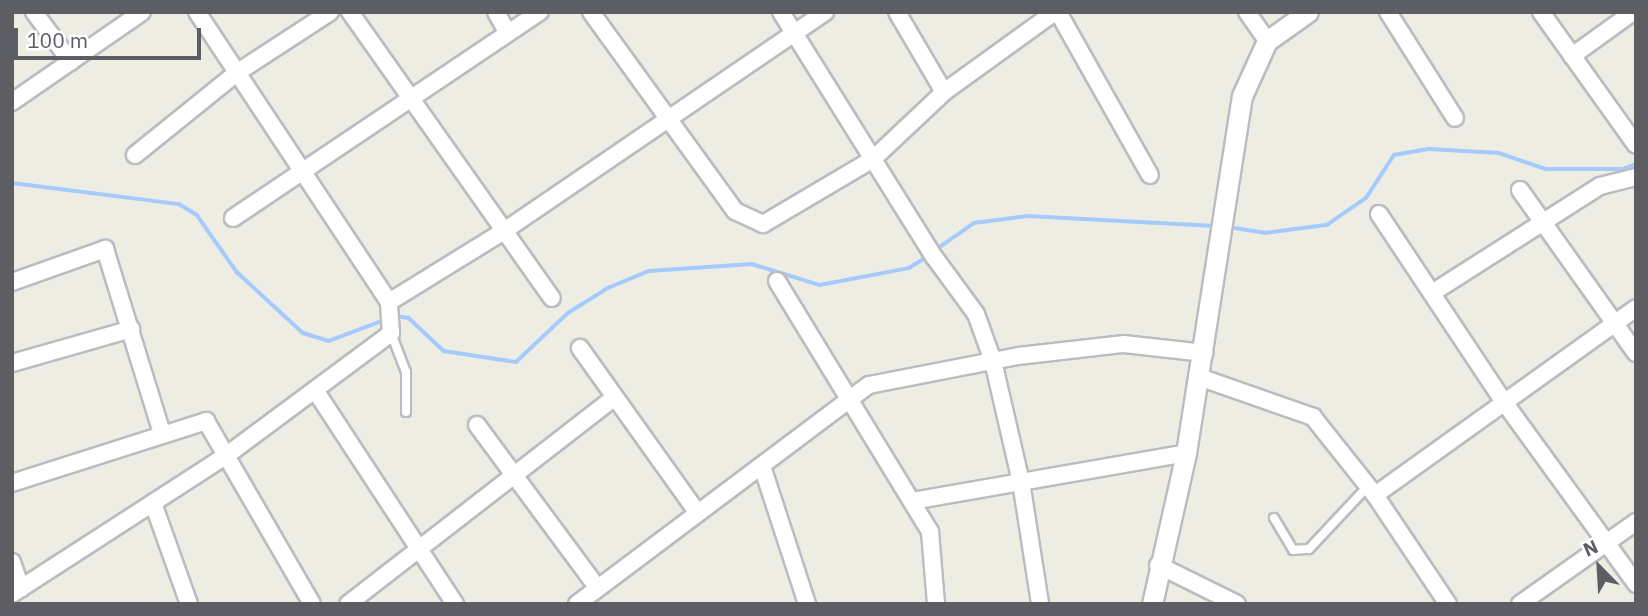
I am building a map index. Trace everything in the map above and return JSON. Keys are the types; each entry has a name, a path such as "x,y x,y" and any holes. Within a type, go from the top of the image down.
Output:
{"street":[{"path":"34,12 71,62"},
{"path":"12,102 142,12"},
{"path":"197,12 304,170 390,317"},
{"path":"135,155 238,72 330,12"},
{"path":"350,12 552,298"},
{"path":"496,12 507,32"},
{"path":"233,218 540,12"},
{"path":"591,12 735,211 763,224 873,159 944,92 1056,12 1150,175"},
{"path":"781,12 932,253 976,314 993,361 1021,482 1040,604"},
{"path":"12,562 16,592 227,455 315,390 390,317 504,231 825,12"},
{"path":"897,12 944,92"},
{"path":"1247,12 1267,41"},
{"path":"1152,604 1158,565 1186,453 1204,353 1242,96 1267,41 1308,12"},
{"path":"1388,12 1455,118"},
{"path":"1541,12 1636,145"},
{"path":"1572,56 1633,12"},
{"path":"1432,293 1600,186 1636,177"},
{"path":"1520,190 1636,353"},
{"path":"1380,214 1504,402 1636,584"},
{"path":"12,282 105,249 162,433"},
{"path":"777,281 930,532 936,604"},
{"path":"1371,490 1504,402 1636,308"},
{"path":"12,363 131,329"},
{"path":"477,425 514,472 588,597 697,512 869,385 993,361 1124,344 1204,353"},
{"path":"580,348 697,512"},
{"path":"1199,377 1313,417 1371,490 1448,604"},
{"path":"315,390 455,604"},
{"path":"348,604 514,472 614,398"},
{"path":"12,483 206,421 312,604"},
{"path":"912,501 1186,453"},
{"path":"762,466 807,604"},
{"path":"153,503 189,604"},
{"path":"1520,604 1636,522"},
{"path":"1158,565 1237,604"}],"lane":[{"path":"390,317 406,372 406,412"},
{"path":"1274,518 1293,550 1309,549 1371,490"}],"waterway":[{"path":"1229,227 1265,233 1327,225 1366,198 1394,155 1429,149 1499,153 1546,169 1623,169 1636,164"},
{"path":"12,183 179,204 197,215 237,272 303,333 329,341 385,320"},
{"path":"937,249 974,223 1028,216 1214,226"},
{"path":"395,316 409,318 444,351 516,362 568,313 608,288 649,271 752,264 820,285 909,268 928,256"}]}
